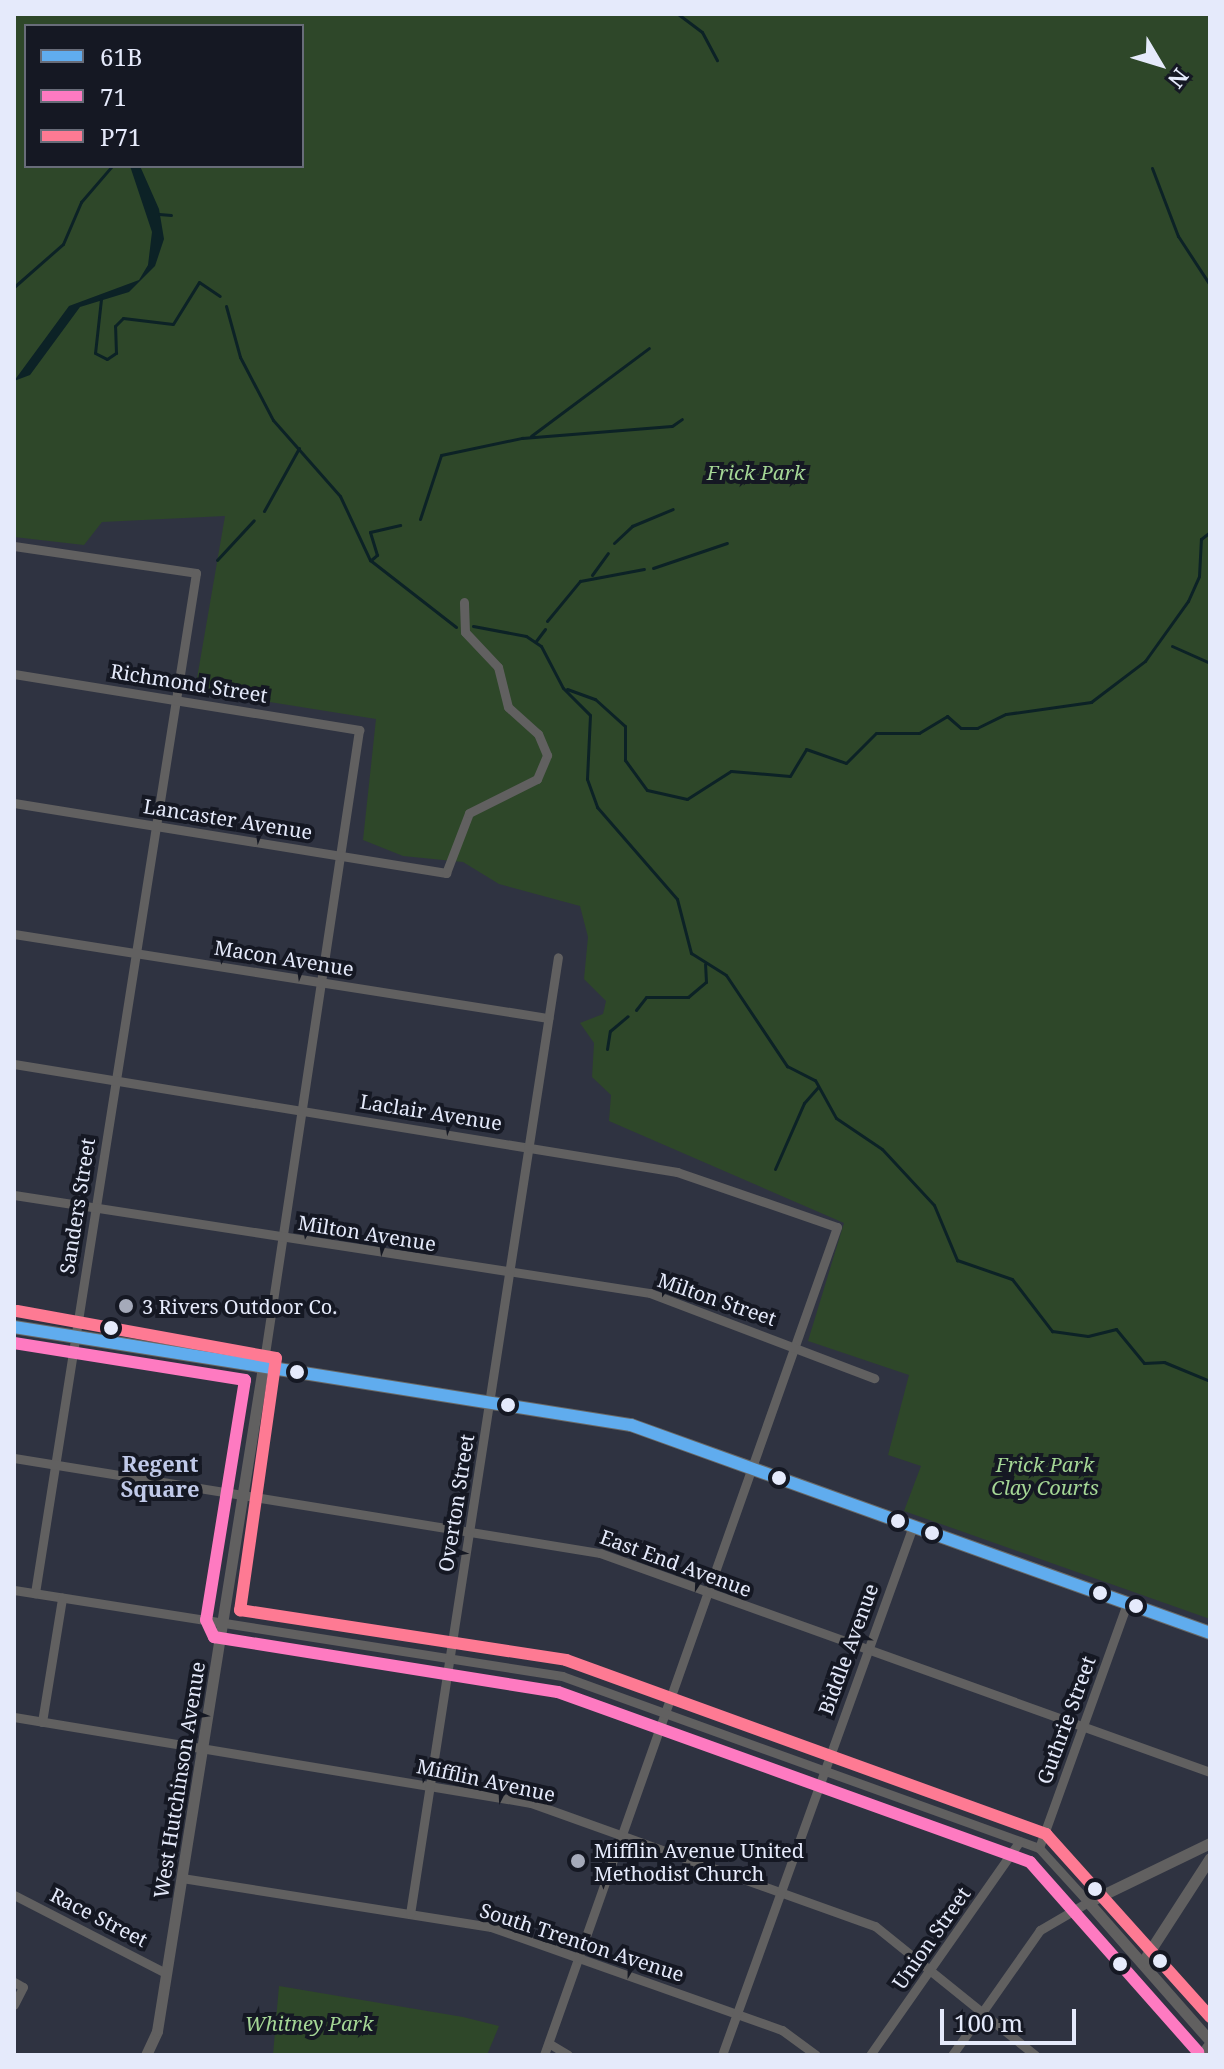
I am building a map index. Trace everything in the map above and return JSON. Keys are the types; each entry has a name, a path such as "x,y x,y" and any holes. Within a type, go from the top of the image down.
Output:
{"main road":[{"path":"14,1327 631,1425 1210,1633"}],"street":[{"name":"Sanders Street","path":"14,546 196,573 35,1593"},
{"name":"Lancaster Avenue","path":"14,803 344,855 436,873 453,869 469,813 537,779 547,755 538,734 508,707 498,667 465,632 464,602"},
{"name":"Richmond Street","path":"14,674 359,730 344,855"},
{"path":"263,1367 344,855"},
{"name":"Macon Avenue","path":"14,934 552,1022"},
{"name":"Overton Street","path":"410,1914 552,1022 558,957"},
{"name":"Laclair Avenue","path":"14,1064 690,1174 835,1224 798,1347"},
{"path":"14,1195 282,1238"},
{"name":"Milton Avenue","path":"282,1238 447,1264"},
{"name":"Milton Street","path":"447,1264 650,1293 874,1378"},
{"path":"544,2055 798,1347"},
{"name":"West Hutchinson Avenue","path":"146,2055 166,1973 263,1367"},
{"name":"East End Avenue","path":"14,1458 600,1553 1210,1772"},
{"name":"Biddle Avenue","path":"722,2055 913,1526"},
{"path":"14,1590 562,1676 1039,1848 1210,2041 1200,2055"},
{"path":"42,1722 62,1598"},
{"name":"Guthrie Street","path":"1039,1848 1127,1603"},
{"name":"Mifflin Avenue","path":"14,1717 202,1751 531,1803 875,1926 932,1967 1035,2055"},
{"name":"Union Street","path":"870,2055 1020,1841"},
{"path":"952,2055 1046,1923 1210,1843"},
{"path":"1142,1963 1209,1862"},
{"name":"South Trenton Avenue","path":"182,1878 491,1927 782,2030 816,2055"},
{"name":"Race Street","path":"14,1895 166,1973"},
{"path":"14,2005 18,1984"},
{"path":"550,2044 568,2055"}],"green space":[{"name":"Frick Park","path":"14,14 1210,14 1210,1619 904,1511 921,1466 888,1455 909,1375 808,1341 844,1223 609,1121 611,1095 592,1077 594,1043 580,1023 603,1014 606,1001 584,979 588,937 580,906 499,884 463,862 403,856 363,840 376,719 195,690 225,516 102,522 84,545 14,537"},
{"name":"Whitney Park","path":"279,1986 463,2017 499,2026 487,2055 273,2055"}],"shaded area":[{"path":"131,168 141,168 159,209 164,239 155,266 129,292 80,307 30,375 14,381 69,306 139,280 148,265 152,232"}],"waterway":[{"path":"678,14 702,32 717,60"},
{"path":"14,287 63,244 81,202 110,168"},
{"path":"1152,168 1178,236 1210,285"},
{"path":"159,214 171,215"},
{"path":"101,299 95,353 107,359 116,353 115,326 123,318 173,324 199,282 220,296"},
{"path":"226,306 240,357 273,420 340,496 370,560 456,627"},
{"path":"531,436 649,348"},
{"path":"420,519 441,455 522,438 672,426 682,419"},
{"path":"264,511 299,448"},
{"path":"614,543 632,526 673,509"},
{"path":"217,560 254,520"},
{"path":"371,560 377,555 370,532 400,525"},
{"path":"567,689 595,699 625,726 625,760 647,790 687,799 731,771 790,776 806,749 846,763 876,733 919,733 947,716 961,728 977,728 1006,714 1091,702 1145,661 1188,601 1199,576 1201,539 1210,532"},
{"path":"653,568 727,543"},
{"path":"592,575 608,553"},
{"path":"547,621 580,581 644,569"},
{"path":"473,626 526,636 541,646 563,688 590,715 587,779 597,807 677,899 691,953 726,975 787,1066 815,1080 836,1118 882,1149 934,1205 957,1260 1012,1279 1052,1331 1088,1336 1116,1329 1144,1363 1164,1362 1210,1381"},
{"path":"536,641 545,629"},
{"path":"1172,646 1210,663"},
{"path":"636,1010 646,997 688,997 706,982 705,964"},
{"path":"607,1049 610,1031 628,1016"},
{"path":"775,1169 804,1103 818,1087"}],"transit line":[{"name":"P71","path":"17,1311 276,1358 240,1610 566,1660 1046,1834 1210,2017"},
{"name":"61B","path":"14,1327 631,1425 1210,1633"},
{"name":"71","path":"14,1343 245,1380 206,1620 214,1637 558,1692 1030,1862 1198,2052"}],"place":[{"name":"3 Rivers Outdoor Co.","path":"126,1306"},
{"name":"Mifflin Avenue United Methodist Church","path":"578,1861"}],"district":[{"name":"Regent Square","path":"160,1476"}],"park label":[{"name":"Frick Park Clay Courts","path":"1045,1476"}]}
